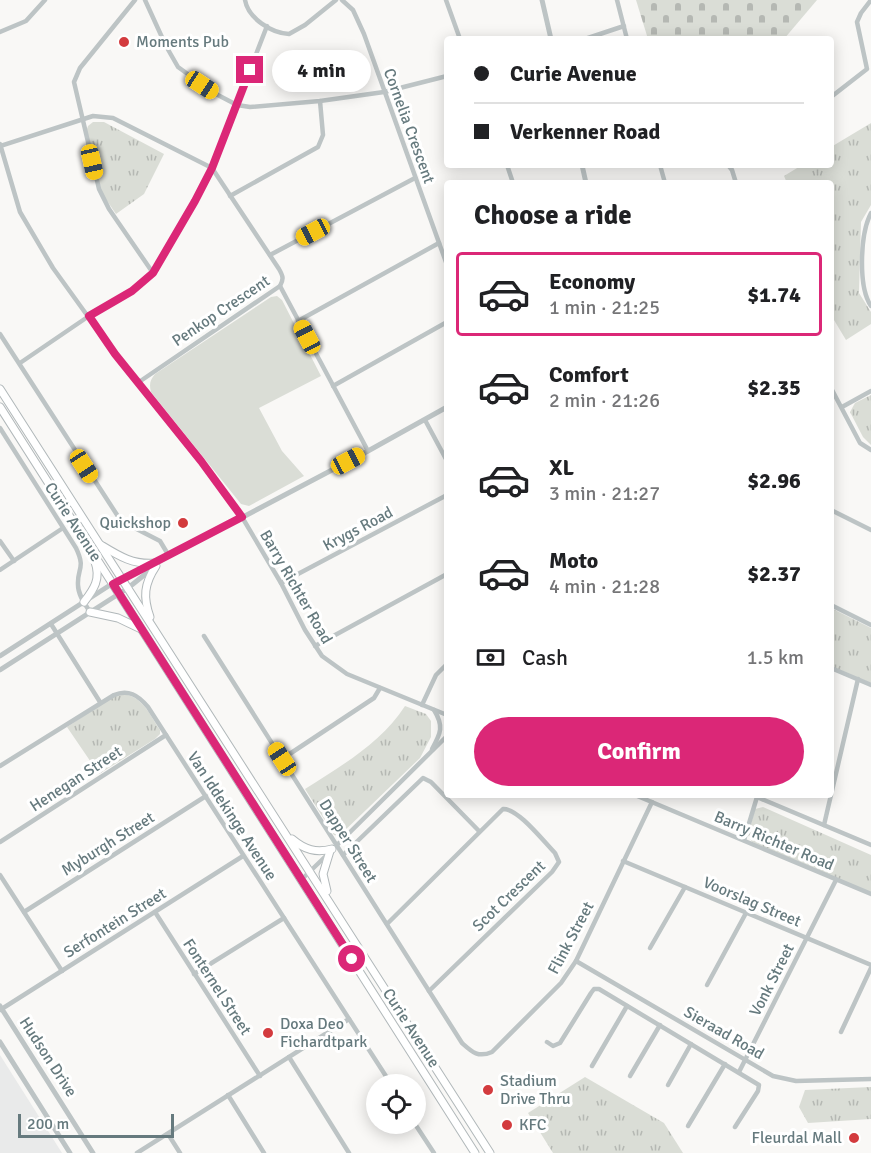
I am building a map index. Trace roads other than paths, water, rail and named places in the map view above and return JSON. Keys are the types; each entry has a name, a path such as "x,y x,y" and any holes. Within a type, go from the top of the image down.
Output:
{"main road":[{"name":"Curie Avenue","path":"0,389 490,1153"},
{"name":"Curie Avenue","path":"0,407 476,1153"},
{"path":"99,544 125,560 155,565 145,586 144,594 154,629"},
{"path":"84,602 96,586 98,577 98,568 91,550"},
{"path":"90,612 118,618 143,630"},
{"path":"277,821 293,840 303,847 317,852 333,848"},
{"path":"333,848 322,878 340,918"}],"street":[{"path":"0,32 26,21 45,0"},
{"path":"135,0 77,72 74,82 102,196 153,273"},
{"path":"145,0 178,67 208,89 237,105 250,107 320,101 384,92 444,77"},
{"path":"245,0 249,13 267,26 284,34 293,33 336,0"},
{"name":"Cornelia Crescent","path":"342,0 349,4 355,14 444,257"},
{"path":"446,0 459,36"},
{"path":"542,0 550,36"},
{"path":"617,0 626,36"},
{"path":"834,95 869,69 857,22 861,12 871,0"},
{"path":"20,363 89,316 132,291 153,273 212,168 267,26"},
{"path":"594,36 624,26"},
{"path":"230,196 318,147 323,135 320,101"},
{"path":"0,146 98,115 113,118 212,168"},
{"name":"Barry Richter Road","path":"0,146 17,202 28,227 53,268 115,354 201,461 242,517 322,656 335,667 444,714"},
{"name":"Penkop Crescent","path":"139,382 280,286 283,281 283,276 270,255 212,168"},
{"path":"270,255 415,178"},
{"path":"871,213 864,232 863,284 865,296 871,306"},
{"path":"298,321 439,243"},
{"path":"280,286 368,451"},
{"path":"333,386 444,324"},
{"path":"0,334 121,521 160,541 169,556"},
{"path":"842,407 871,391"},
{"path":"834,393 860,442 871,450"},
{"path":"0,670 128,588 169,556 444,409"},
{"path":"425,420 444,455"},
{"name":"Curie Avenue","path":"0,428 82,560 78,590 90,612"},
{"name":"Krygs Road","path":"281,583 444,497"},
{"path":"834,512 871,530"},
{"path":"0,570 63,528"},
{"path":"0,541 14,561"},
{"path":"0,657 121,578 155,565"},
{"path":"315,646 444,576"},
{"path":"834,606 871,625"},
{"path":"51,624 100,702"},
{"name":"Dapper Street","path":"204,636 282,759 333,848 343,855 462,1043 477,1054"},
{"path":"422,705 436,675 444,666"},
{"path":"834,669 871,685"},
{"path":"834,782 858,679"},
{"path":"282,759 374,698 380,688"},
{"name":"Van Iddekinge Avenue","path":"0,766 100,702 121,692 133,693 148,707 385,1074"},
{"path":"425,758 433,747 440,729 440,719 434,710"},
{"name":"Henegan Street","path":"0,842 166,735"},
{"path":"301,880 444,739"},
{"path":"433,750 444,744"},
{"path":"343,855 420,779 430,782 444,796"},
{"name":"Myburgh Street","path":"24,912 206,796"},
{"path":"446,798 479,831"},
{"name":"Barry Richter Road","path":"642,798 871,894"},
{"path":"744,840 756,798"},
{"path":"762,798 871,845"},
{"path":"824,825 830,798"},
{"name":"Flink Street","path":"477,1054 485,1055 492,1052 561,983 576,961 652,802"},
{"name":"Scot Crescent","path":"387,924 503,809 512,810 555,853 559,862 552,872 429,991"},
{"name":"Serfontein Street","path":"1,1009 243,856"},
{"name":"Voorslag Street","path":"623,861 871,966"},
{"path":"0,875 62,971"},
{"name":"Vonk Street","path":"739,1072 836,880"},
{"path":"650,948 685,887"},
{"name":"Fonternel Street","path":"155,912 260,1076"},
{"path":"707,985 746,913"},
{"path":"194,974 284,918"},
{"name":"Sieraad Road","path":"576,961 773,1076 786,1080 871,1079"},
{"path":"841,1032 871,966"},
{"path":"547,1042 553,1046 560,1043 594,989 599,989 756,1083 759,1088 735,1127"},
{"path":"592,1066 627,1006"},
{"name":"Hudson Drive","path":"1,1009 93,1153"},
{"path":"137,1153 350,1019"},
{"path":"630,1076 660,1025"},
{"name":"Hudson Drive","path":"0,1042 70,1153"},
{"path":"668,1085 691,1044"},
{"path":"289,1057 349,1153"},
{"path":"688,1126 725,1064"},
{"path":"228,1095 264,1153"},
{"path":"168,1134 180,1153"},
{"path":"422,1134 434,1153"}],"place":[{"name":"Moments Pub","path":"124,42"},
{"name":"Quickshop","path":"183,523"},
{"name":"Doxa Deo Fichardtpark","path":"268,1033"},
{"name":"Stadium Drive Thru","path":"488,1090"},
{"name":"KFC","path":"507,1125"},
{"name":"Fleurdal Mall","path":"854,1138"}]}
